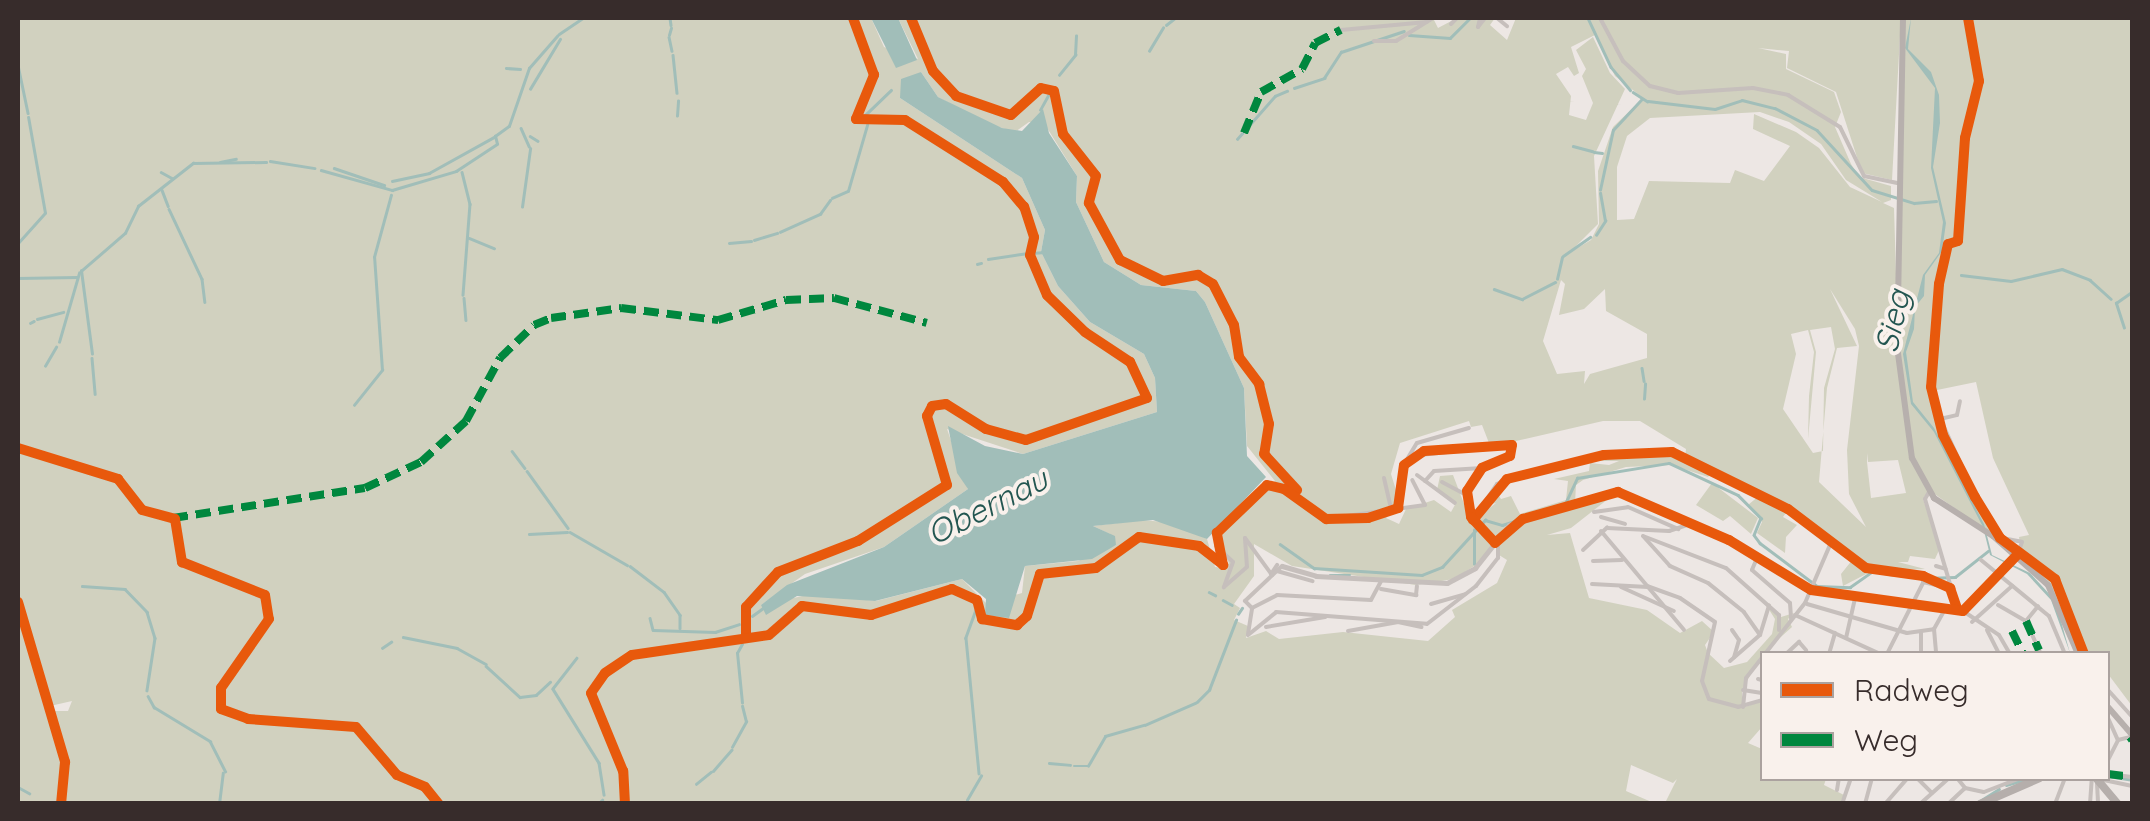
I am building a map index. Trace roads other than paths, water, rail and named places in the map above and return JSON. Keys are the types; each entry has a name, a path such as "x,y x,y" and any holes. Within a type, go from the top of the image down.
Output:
{"main road":[{"path":"1902,18 1896,202 1898,356 1910,452 1929,492 1993,536 2057,598 2069,651"},
{"path":"2110,710 2131,736"},
{"path":"1980,804 2033,781"},
{"path":"2098,781 2118,804"}],"street":[{"path":"1374,41 1396,41 1433,18"},
{"path":"1451,24 1456,18"},
{"path":"1496,18 1507,26"},
{"path":"1600,18 1623,61 1650,86 1678,93 1753,88 1788,95 1840,127 1866,178 1897,187"},
{"path":"1342,30 1427,22"},
{"path":"1960,402 1957,415 1939,417 1980,506 2002,538 2018,539 2015,559 1999,578 1960,609"},
{"path":"1400,506 1411,446 1470,428"},
{"path":"1406,461 1424,451 1512,445 1510,456 1482,468 1434,472 1425,481"},
{"path":"1466,495 1482,468"},
{"path":"1417,475 1455,503"},
{"path":"1475,524 1497,484 1516,477"},
{"path":"1384,478 1392,509"},
{"path":"1332,518 1368,518 1400,506 1425,505 1412,480"},
{"path":"1442,482 1466,495 1475,524 1495,543 1495,564 1470,592 1422,626 1276,612 1248,635 1252,608 1246,601 1275,570 1417,586 1462,576 1495,543 1523,519 1607,492 1628,494 1813,585 1960,609"},
{"path":"1929,492 1925,500 1946,578 1960,609 2007,651"},
{"path":"1594,512 1628,507 1679,530"},
{"path":"1795,514 1830,544 1871,569 1950,588"},
{"path":"1601,516 1653,532 1679,530 1690,524"},
{"path":"1582,550 1601,531 1627,527"},
{"path":"1601,531 1647,586 1674,610 1684,630"},
{"path":"1653,532 1667,543 1726,568 1781,618 1779,630"},
{"path":"1653,532 1642,539 1645,546 1674,569 1708,583 1757,624 1760,635"},
{"path":"1216,546 1233,562 1224,587 1247,568 1246,538 1275,570 1313,582"},
{"path":"1766,651 1779,630 1805,603 1830,544"},
{"path":"1748,550 1758,560 1752,570 1792,606 1793,617"},
{"path":"1593,561 1623,560"},
{"path":"1981,560 2038,606 2053,622 2068,651"},
{"path":"1889,651 1902,632 1910,599 1924,579"},
{"path":"1252,608 1276,595 1371,600 1380,589 1381,580"},
{"path":"1592,584 1647,586 1669,592 1715,622 1704,694 1718,705 1743,707 1760,697"},
{"path":"1380,589 1418,597 1417,586"},
{"path":"1972,622 1998,604 2012,586"},
{"path":"1620,587 1674,610"},
{"path":"1431,604 1470,592"},
{"path":"1846,639 1856,594"},
{"path":"18,602 64,756 61,804"},
{"path":"1805,603 1851,621 1902,632 1934,629"},
{"path":"1998,604 2026,620 2040,651"},
{"path":"1732,630 1739,640 1731,659 1760,635 1769,605"},
{"path":"1936,651 1934,629 1948,606"},
{"path":"2026,620 2038,606"},
{"path":"1266,627 1334,615"},
{"path":"1793,617 1873,651"},
{"path":"1348,631 1398,622 1422,626"},
{"path":"1987,630 1992,651"},
{"path":"1920,633 1920,651"},
{"path":"1830,651 1835,634"},
{"path":"1789,651 1799,642 1806,650"},
{"path":"1743,707 1743,690 1760,661"},
{"path":"1743,690 1760,695"},
{"path":"2110,692 2132,717"},
{"path":"2113,745 2131,736"},
{"path":"1837,790 1838,781"},
{"path":"1885,804 1905,781"},
{"path":"1920,781 1932,793"},
{"path":"1920,804 1946,781"},
{"path":"1959,781 1965,788 1984,792 2012,781"},
{"path":"2106,781 2132,786"},
{"path":"1948,804 1965,788"}],"water":[{"path":"871,18 898,18 917,60 896,68"},
{"path":"1911,18 1908,49 1931,72 1939,95 1940,123 1933,167 1946,223 1942,251 1925,275 1924,296 1915,307 1914,329 1906,352 1913,402 1934,428 1984,524 1992,555 2030,573 2053,598 2069,651 2051,600 2027,574 1990,555 1983,527 1934,432 1911,404 1903,354 1923,275 1939,253 1943,222 1931,168 1935,88 1905,48"},
{"path":"921,72 938,97 1002,128 1022,131 1043,109 1049,133 1077,176 1076,202 1104,262 1141,285 1196,291 1205,302 1244,388 1247,456 1266,477 1207,539 1153,520 1093,526 1115,536 1116,545 1092,559 1025,566 1009,618 985,615 986,599 962,579 875,601 797,596 766,615 761,605 787,585 884,547 968,489 957,473 948,426 985,446 1023,454 1157,412 1155,378 1144,354 1090,322 1058,286 1041,252 1045,230 1022,178 900,98 901,79"}],"waterway":[{"path":"559,34 583,18"},
{"path":"670,18 671,25"},
{"path":"1166,25 1175,18"},
{"path":"1409,35 1450,38 1470,18"},
{"path":"1588,18 1611,67 1630,90"},
{"path":"669,35 671,28"},
{"path":"1149,51 1163,28"},
{"path":"1294,88 1324,78 1341,52 1404,31"},
{"path":"321,170 392,190 456,171 497,144 495,136 509,126 529,68 557,36"},
{"path":"1059,75 1075,55 1076,36"},
{"path":"669,37 672,51"},
{"path":"530,89 560,39"},
{"path":"673,55 677,93"},
{"path":"18,65 28,113"},
{"path":"506,68 520,69"},
{"path":"862,118 891,90"},
{"path":"1040,110 1051,90"},
{"path":"1237,139 1275,96 1287,91"},
{"path":"1633,92 1647,101"},
{"path":"1600,190 1613,130 1641,100"},
{"path":"1648,101 1715,109 1742,100 1775,108 1817,130 1872,190 1914,203 1936,201"},
{"path":"677,116 678,101"},
{"path":"18,243 45,213 28,117"},
{"path":"832,198 848,191 867,125"},
{"path":"521,128 529,146"},
{"path":"530,136 538,141"},
{"path":"392,181 429,173 494,137"},
{"path":"1573,146 1592,151"},
{"path":"522,207 530,149"},
{"path":"1594,152 1602,153"},
{"path":"220,162 236,159"},
{"path":"270,161 314,168"},
{"path":"92,354 81,271 125,233 138,206 193,163 266,162"},
{"path":"334,168 384,185"},
{"path":"161,172 172,178"},
{"path":"462,172 470,204 463,295"},
{"path":"162,190 168,206"},
{"path":"1596,235 1605,221 1600,193"},
{"path":"354,405 382,370 374,257 391,195"},
{"path":"780,232 820,214 830,200"},
{"path":"169,209 202,279 205,302"},
{"path":"754,240 777,233"},
{"path":"1563,256 1590,237"},
{"path":"469,238 494,248"},
{"path":"729,243 751,241"},
{"path":"1031,253 1045,252"},
{"path":"988,259 1028,253"},
{"path":"1557,279 1562,258"},
{"path":"977,264 981,263"},
{"path":"1961,275 2011,281 2062,269 2090,280 2111,299"},
{"path":"59,342 79,273"},
{"path":"18,278 77,277"},
{"path":"1494,289 1522,299 1555,282"},
{"path":"2124,328 2116,303 2132,292"},
{"path":"464,298 466,320"},
{"path":"37,319 63,312"},
{"path":"30,323 34,321"},
{"path":"45,366 56,347"},
{"path":"92,358 95,394"},
{"path":"1642,368 1644,381"},
{"path":"1644,399 1645,384"},
{"path":"512,451 525,468"},
{"name":"Obernau","path":"1564,506 1577,478 1669,463 1738,495 1761,518 1754,535 1760,543 1817,586 1850,587 1873,571 1903,576"},
{"path":"527,471 568,528"},
{"name":"Obernau","path":"1280,544 1314,568 1422,575 1442,567 1485,520 1502,525 1556,508"},
{"path":"1474,530 1474,564"},
{"path":"529,534 567,532"},
{"path":"570,532 627,565"},
{"name":"Obernau","path":"1926,578 1955,577 1988,551"},
{"path":"630,566 664,592 680,615 680,628"},
{"path":"1330,575 1350,575"},
{"path":"82,586 125,589 147,612 155,638 147,690"},
{"path":"1209,592 1215,595"},
{"path":"1223,600 1232,605"},
{"path":"977,607 966,638 979,773"},
{"name":"Obernau","path":"752,616 763,608"},
{"path":"1238,614 1242,608"},
{"name":"Obernau","path":"650,618 653,630 715,632 739,624"},
{"path":"1197,702 1209,690 1236,620"},
{"path":"403,637 457,648 486,664"},
{"path":"382,648 391,642"},
{"path":"742,644 737,653 742,703"},
{"path":"577,658 553,689 599,763 604,795"},
{"path":"486,666 520,697 536,695 550,682"},
{"path":"148,696 154,707 210,741 225,771"},
{"path":"1145,725 1195,703"},
{"path":"732,747 746,722 742,706"},
{"path":"1074,766 1088,766 1105,736 1143,725"},
{"path":"713,771 731,750"},
{"path":"1049,763 1070,765"},
{"path":"696,784 711,772"},
{"path":"219,804 223,773"},
{"path":"967,800 981,776"},
{"path":"2110,776 2132,780"},
{"path":"2006,785 2020,781"},
{"path":"18,787 29,793"},
{"path":"1975,804 1999,789"}],"water label":[{"name":"Sieg","path":"1892,321"}]}
